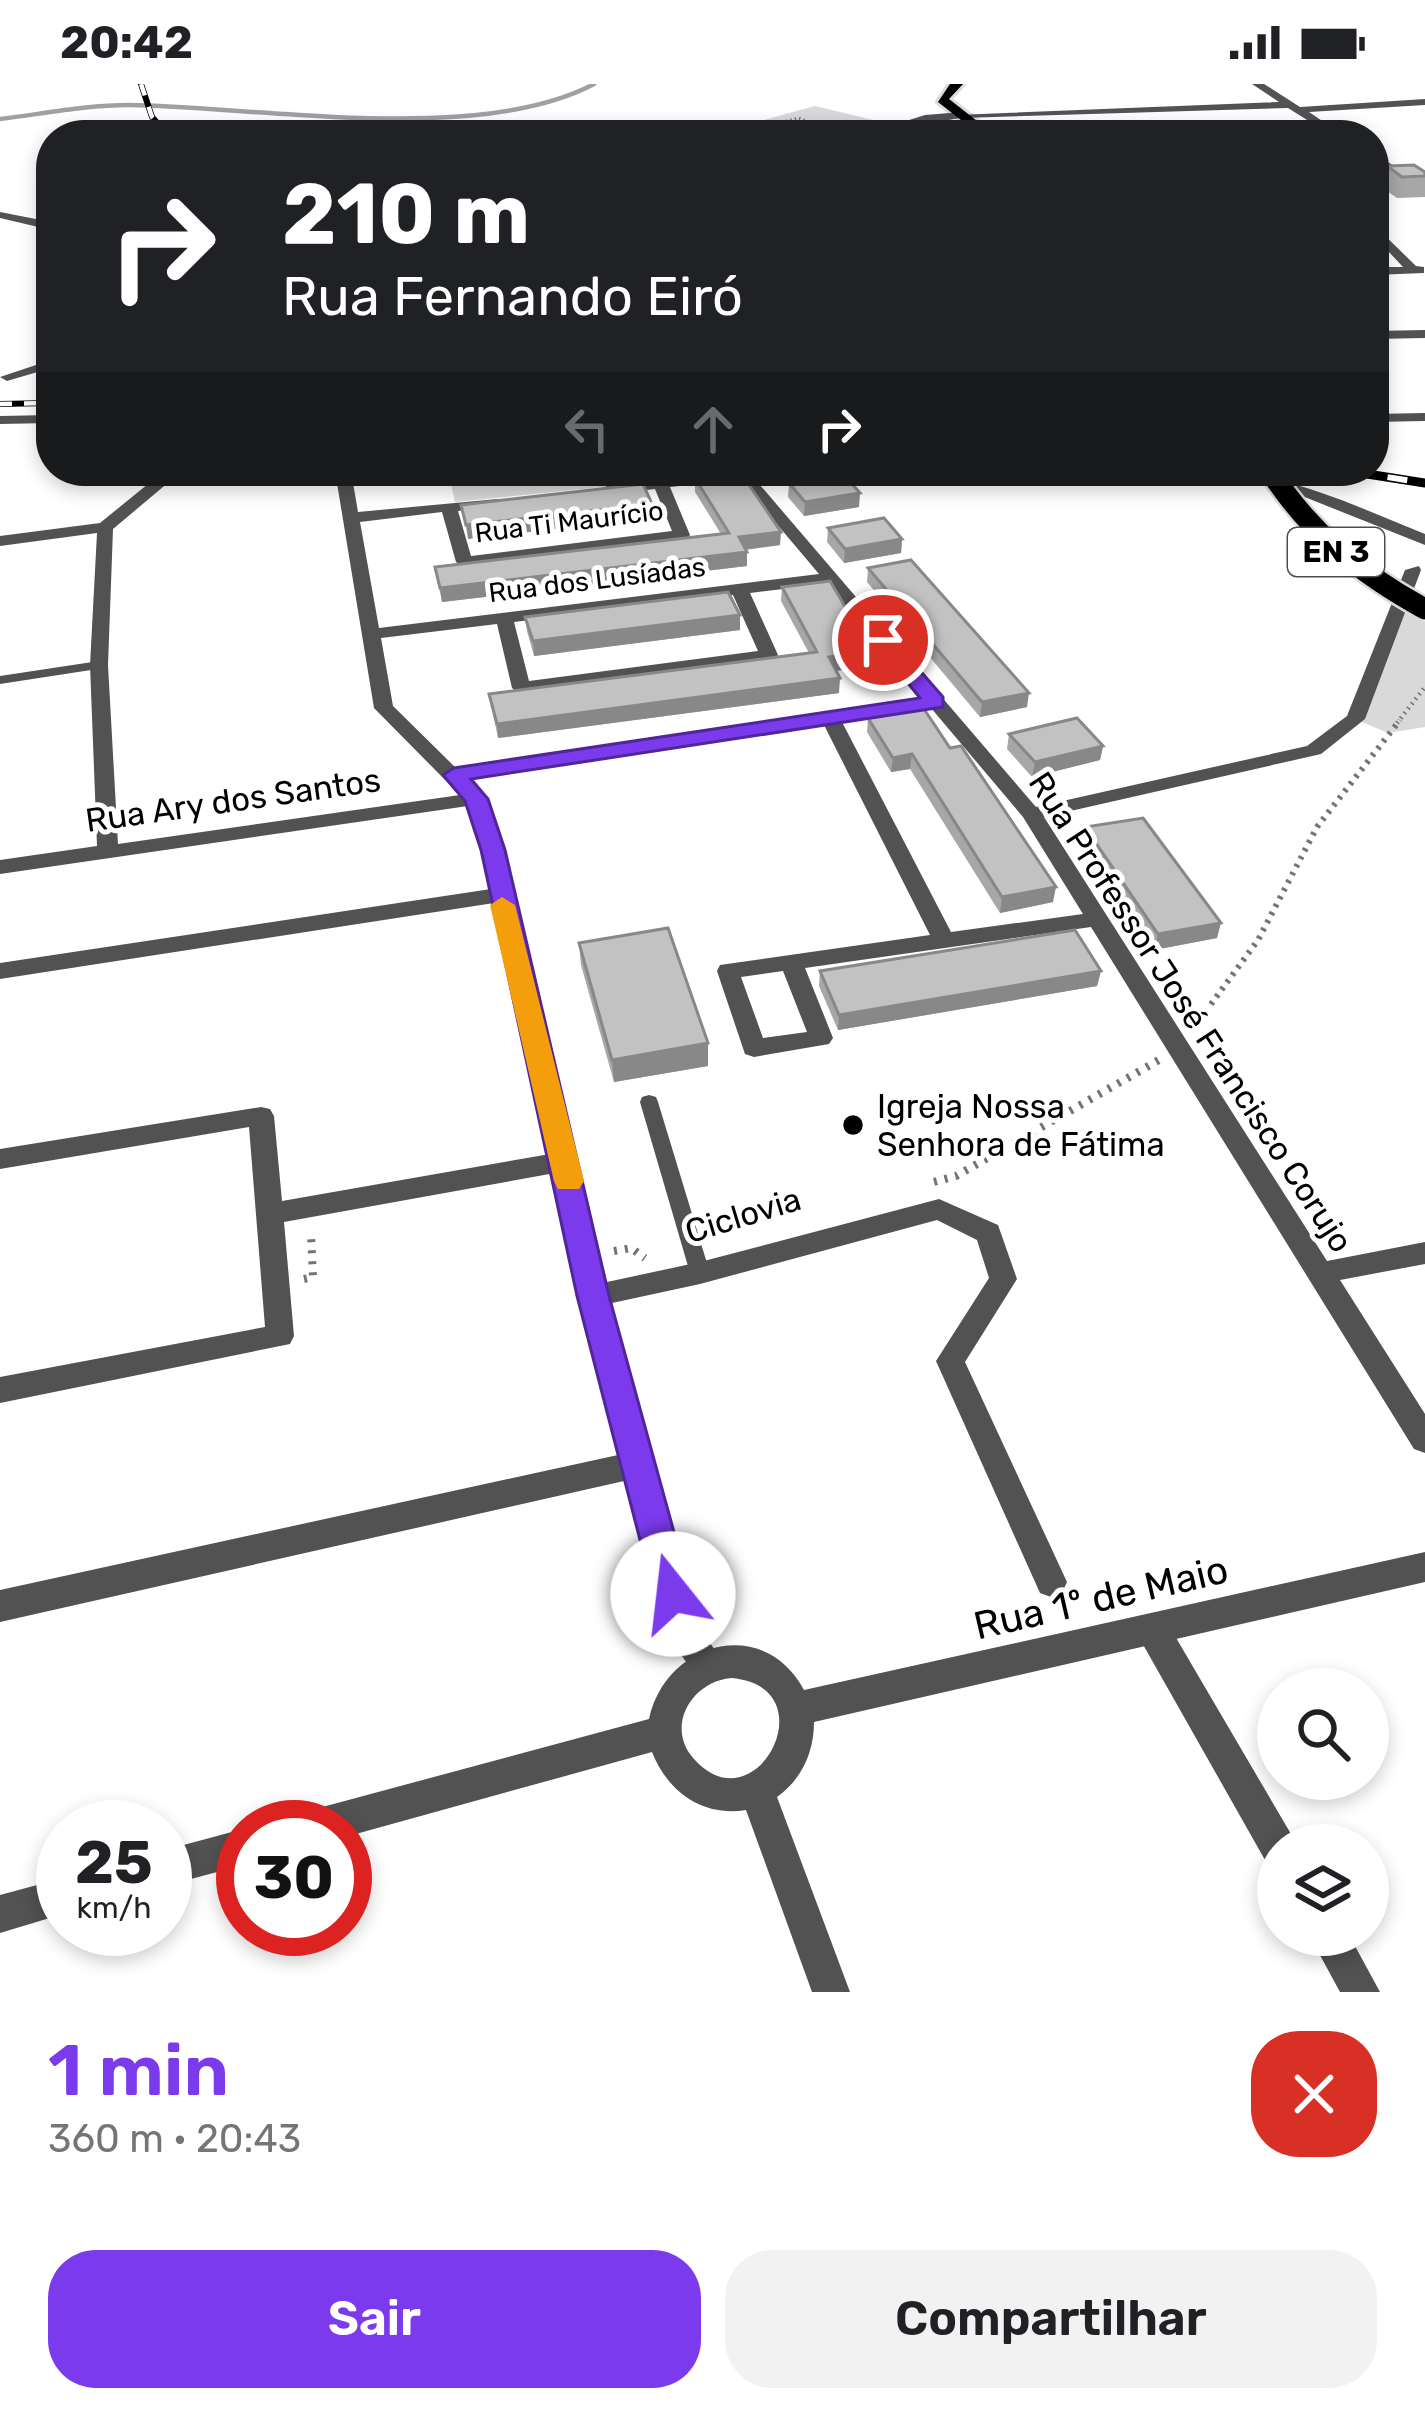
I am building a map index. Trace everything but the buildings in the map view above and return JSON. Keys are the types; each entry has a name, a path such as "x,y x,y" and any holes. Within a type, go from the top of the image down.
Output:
{"main road":[{"path":"957,84 942,99 968,120"},
{"name":"EN 3","path":"1281,486 1319,539 1381,586 1425,604"}],"street":[{"path":"1256,84 1314,120"},
{"path":"925,118 942,99"},
{"path":"918,120 1425,102"},
{"path":"1398,104 1425,119"},
{"path":"1389,167 1425,189"},
{"path":"0,215 36,223"},
{"path":"1389,243 1419,270"},
{"path":"1389,271 1419,270"},
{"path":"1389,335 1425,334"},
{"path":"7,377 36,368"},
{"path":"1389,418 1425,417"},
{"path":"0,420 36,419"},
{"path":"0,542 105,527 156,486"},
{"path":"346,486 384,708 476,799 493,850 635,1465 686,1637 709,1665"},
{"path":"581,492 634,486"},
{"name":"Rua Ti Maurício","path":"449,507 464,562 682,535 662,486"},
{"name":"Rua Professor José Francisco Corujo","path":"753,486 1031,814 1425,1440"},
{"path":"1291,486 1425,543"},
{"path":"352,518 515,500"},
{"path":"1362,514 1425,530"},
{"path":"1362,514 1415,570"},
{"path":"105,527 99,665 108,851"},
{"path":"1031,814 1314,750 1350,726 1415,570 1408,555 1425,543"},
{"name":"Rua dos Lusíadas","path":"370,634 831,578"},
{"path":"504,618 521,688 769,655 740,590"},
{"path":"1400,611 1425,604"},
{"path":"454,775 935,702"},
{"path":"831,719 944,940"},
{"name":"Rua Ary dos Santos","path":"0,867 476,799"},
{"path":"0,971 500,895"},
{"path":"791,962 821,1038 754,1048 728,971 944,940 1098,920"},
{"path":"0,1159 261,1116 280,1336 0,1390"},
{"path":"269,1214 563,1162"},
{"path":"593,1296 698,1264 939,1209 988,1233 1003,1279 950,1361 1051,1582"},
{"path":"1320,1273 1425,1253"},
{"path":"0,1606 635,1465"},
{"name":"Rua 1º de Maio","path":"794,1709 1425,1567"},
{"path":"1154,1630 1265,1824"},
{"path":"730,1661 770,1673 785,1689 794,1709 795,1748 774,1780 757,1790 715,1793 696,1784 680,1770 665,1731 672,1697 694,1672 730,1661"},
{"path":"372,1811 665,1731"},
{"path":"757,1790 831,1992"},
{"path":"0,1914 36,1904"},
{"path":"1340,1956 1361,1992"}],"lane":[{"path":"0,680 99,665"},
{"path":"649,1102 698,1264"}],"path":[{"path":"913,1189 956,1175 1157,1061 1176,1044 1226,989 1258,940 1317,827 1425,687"},
{"path":"276,1284 314,1277 310,1238 320,1225"},
{"name":"Ciclovia","path":"588,1258 631,1248 656,1261 698,1264"}],"shaded area":[{"path":"815,106 873,120 764,120"},
{"path":"451,486 612,486 455,502"},
{"path":"1400,611 1425,621 1425,727 1388,733 1355,719"}],"waterway":[{"path":"0,119 129,105 431,118 546,102 594,84"}],"railway":[{"path":"141,84 155,120"},
{"path":"0,404 36,403"},
{"path":"1389,477 1425,483"}],"slow traffic":[{"path":"502,905 569,1181"}],"place":[{"name":"Igreja Nossa Senhora de Fátima","path":"853,1125"}],"route":[{"path":"673,1594 593,1296 493,850 476,799 454,775 935,702 883,640"}]}
